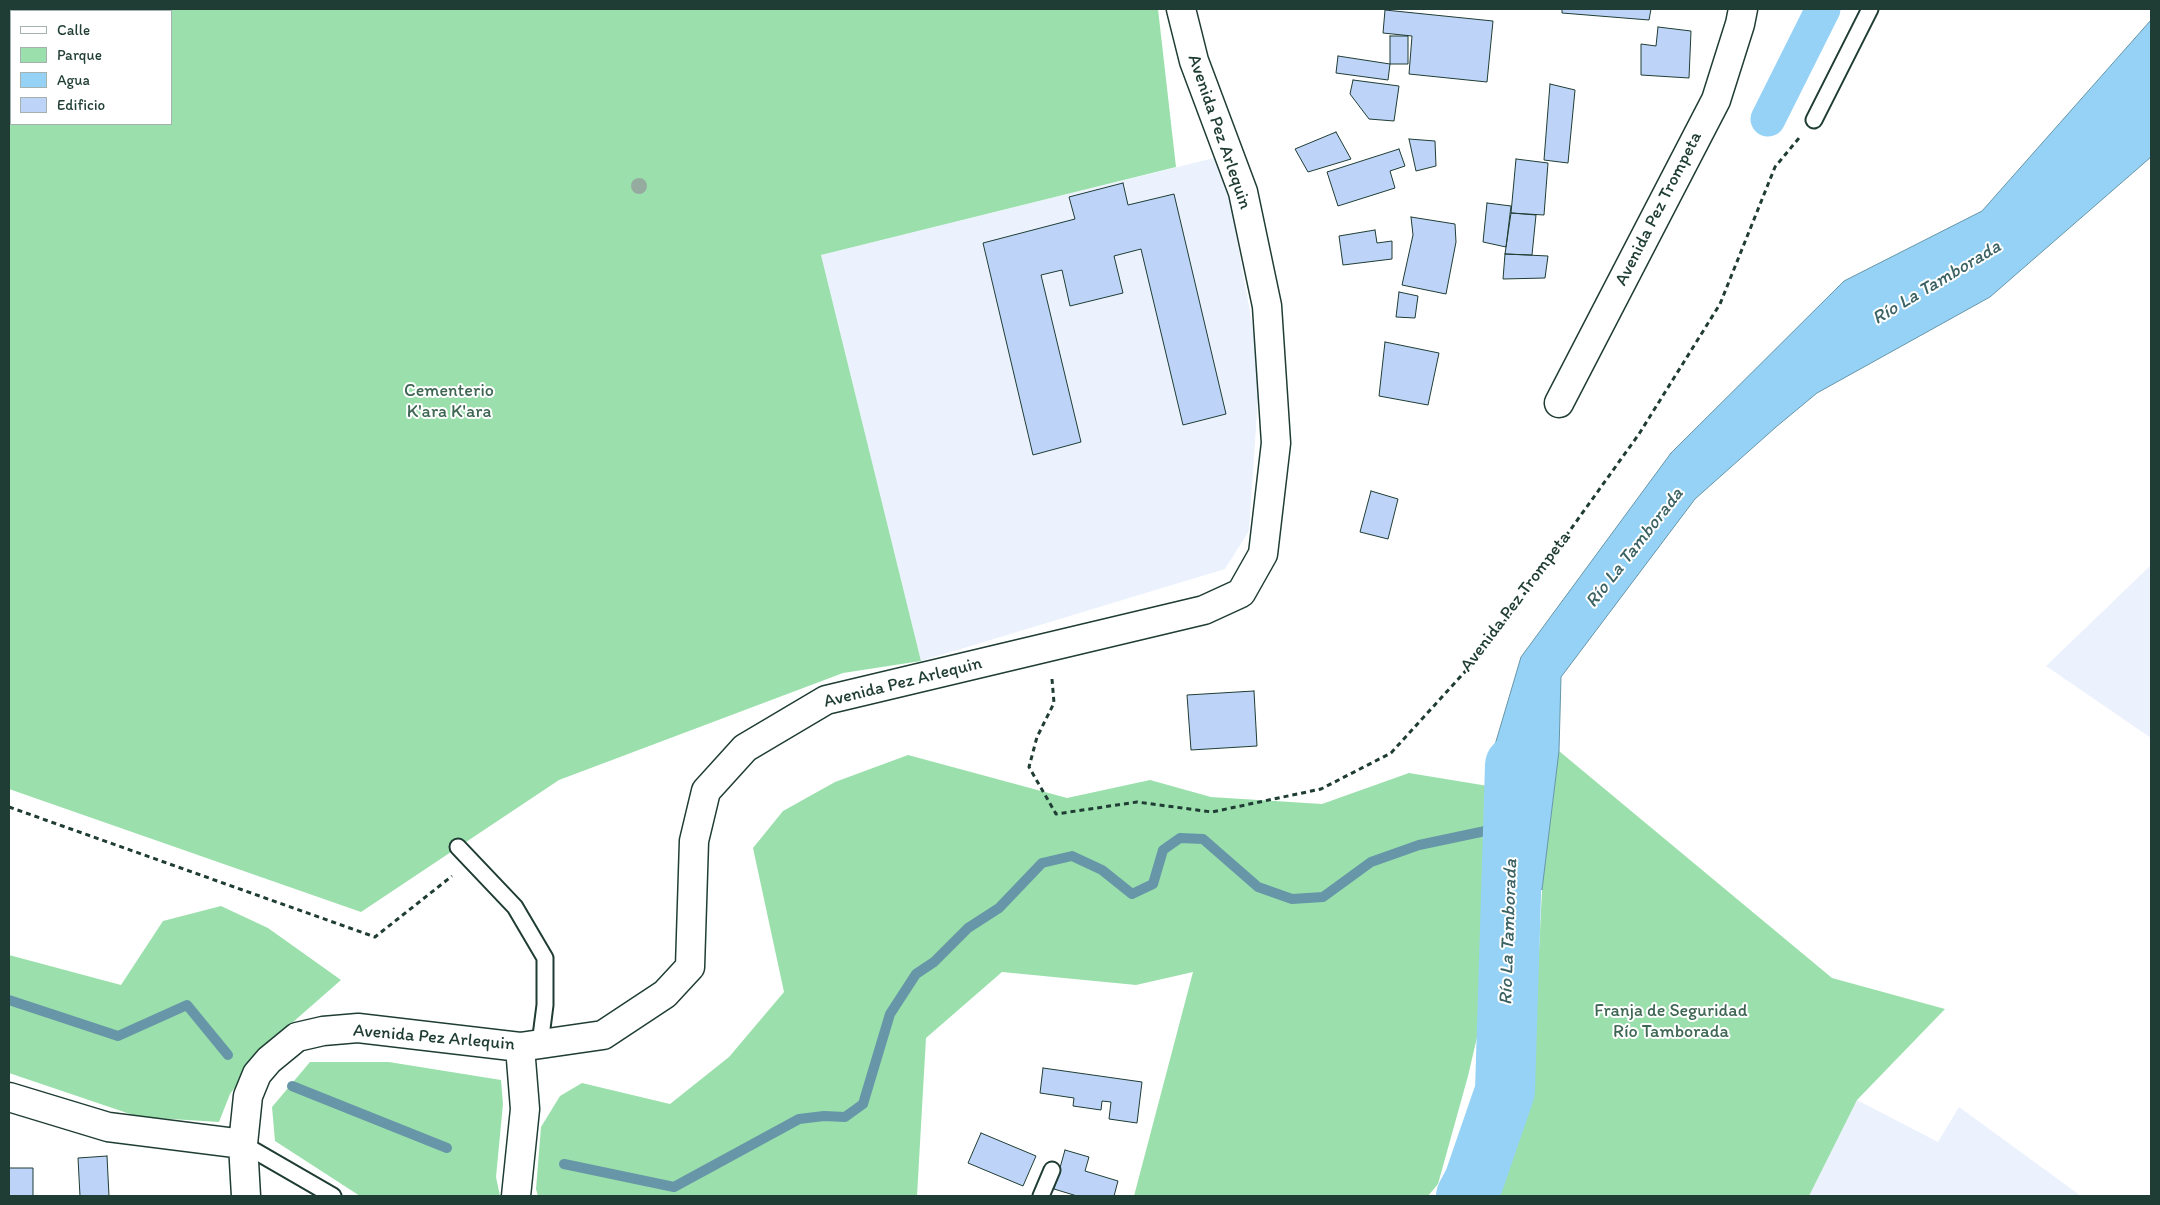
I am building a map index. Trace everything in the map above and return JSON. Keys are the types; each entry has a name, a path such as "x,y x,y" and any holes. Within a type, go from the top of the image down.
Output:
{"street":[{"name":"Avenida Pez Arlequin","path":"246,1196 243,1144 248,1096 257,1074 269,1060 297,1037 323,1031 358,1028 530,1045 602,1035 665,994 690,967 694,841 706,791 745,748 826,700 1204,610 1241,593 1263,554 1276,443 1267,306 1243,192 1194,61 1181,9"},
{"name":"Avenida Pez Trompeta","path":"1560,403 1716,100 1743,9"},
{"path":"516,1196 530,1045"},
{"path":"9,1097 108,1127 243,1144"}],"lane":[{"path":"1814,120 1870,9"},
{"path":"458,847 515,907 545,958 545,1005 530,1045"},
{"path":"243,1144 333,1196"},
{"path":"1041,1196 1052,1170"}],"path":[{"name":"Avenida Pez Trompeta","path":"1049,646 1054,703 1037,737 1029,767 1056,814 1138,802 1212,812 1320,789 1391,753 1482,653 1639,434 1720,304 1775,167 1814,120"},
{"path":"9,807 375,937 470,861"}],"shaded area":[{"path":"1222,156 1260,368 1249,531 1225,569 921,661 821,255"},
{"path":"2151,565 2151,738 2046,666"},
{"path":"1857,1100 1938,1142 1959,1107 2081,1196 1809,1196"}],"green space":[{"name":"Cementerio K'ara K'ara","path":"9,9 1158,9 1176,167 821,255 921,661 843,673 559,780 361,912 9,789"},
{"name":"Franja de Seguridad Río Tamborada","path":"1559,751 1832,978 1945,1009 1857,1100 1809,1196 1491,1196 1506,1172 1534,1052 1542,890"},
{"path":"908,755 1067,798 1150,780 1211,797 1322,804 1409,773 1488,786 1485,1003 1468,1076 1438,1184 1428,1196 1134,1196 1193,972 1136,985 1002,972 926,1038 917,1196 538,1196 536,1189 541,1127 560,1096 582,1083 670,1104 729,1057 784,992 753,848 783,811 835,782"},
{"path":"221,906 268,928 341,980 268,1044 230,1094 219,1122 139,1117 9,1073 9,955 121,985 163,921"},
{"path":"310,1062 389,1062 501,1080 503,1104 496,1177 500,1196 360,1196 275,1141 272,1107"}],"water":[{"name":"Río La Tamborada","path":"2151,20 2151,157 1990,297 1817,393 1776,427 1695,499 1561,677 1559,751 1542,890 1487,812 1489,765 1521,657 1671,453 1844,281 1982,211"}],"building":[{"path":"1562,9 1651,9 1649,20 1562,13"},
{"path":"1385,10 1493,21 1487,82 1409,74 1412,36 1383,33"},
{"path":"1658,27 1691,31 1689,78 1641,75 1641,44 1656,46"},
{"path":"1390,36 1408,36 1408,64 1390,64"},
{"path":"1338,56 1390,64 1388,80 1336,73"},
{"path":"1353,80 1399,86 1394,121 1369,119 1350,94"},
{"path":"1550,84 1575,90 1568,163 1544,160"},
{"path":"1336,132 1351,159 1308,172 1295,149"},
{"path":"1409,139 1435,141 1436,166 1416,171"},
{"path":"1399,149 1405,166 1390,171 1395,188 1338,206 1327,172"},
{"path":"1516,159 1548,163 1544,215 1511,213"},
{"path":"1123,183 1128,205 1174,194 1226,414 1183,425 1141,249 1114,256 1123,293 1070,306 1062,270 1041,275 1081,442 1033,455 983,243 1075,219 1069,197"},
{"path":"1487,203 1511,206 1506,247 1483,242"},
{"path":"1511,213 1536,215 1532,255 1505,254"},
{"path":"1411,217 1455,224 1456,242 1446,294 1402,285 1413,235"},
{"path":"1375,230 1377,243 1392,241 1392,259 1343,265 1339,236"},
{"path":"1505,254 1548,256 1545,278 1503,279"},
{"path":"1399,292 1418,296 1415,318 1396,317"},
{"path":"1385,342 1439,353 1428,405 1379,396"},
{"path":"1371,491 1398,499 1388,539 1360,532"},
{"path":"1254,691 1257,746 1191,750 1187,695"},
{"path":"1043,1068 1142,1082 1137,1123 1109,1119 1111,1102 1102,1101 1101,1110 1073,1106 1074,1098 1040,1093"},
{"path":"981,1133 1036,1156 1023,1186 968,1163"},
{"path":"1065,1150 1089,1157 1085,1171 1118,1181 1114,1196 1077,1196 1054,1189"},
{"path":"107,1156 109,1196 80,1196 78,1158"},
{"path":"9,1168 33,1168 33,1196 9,1196"}],"waterway":[{"path":"1768,119 1823,9"},
{"name":"Río La Tamborada","path":"1466,1196 1474,1181 1505,1091 1515,765"},
{"path":"564,1164 674,1187 799,1119 824,1116 845,1117 863,1104 890,1014 916,974 934,962 968,928 999,908 1042,863 1072,856 1102,870 1132,894 1153,884 1163,850 1180,838 1203,839 1258,887 1292,899 1323,897 1371,862 1419,845 1509,826"},
{"path":"9,1000 118,1036 187,1005 228,1055"},
{"path":"292,1086 447,1148"}]}
